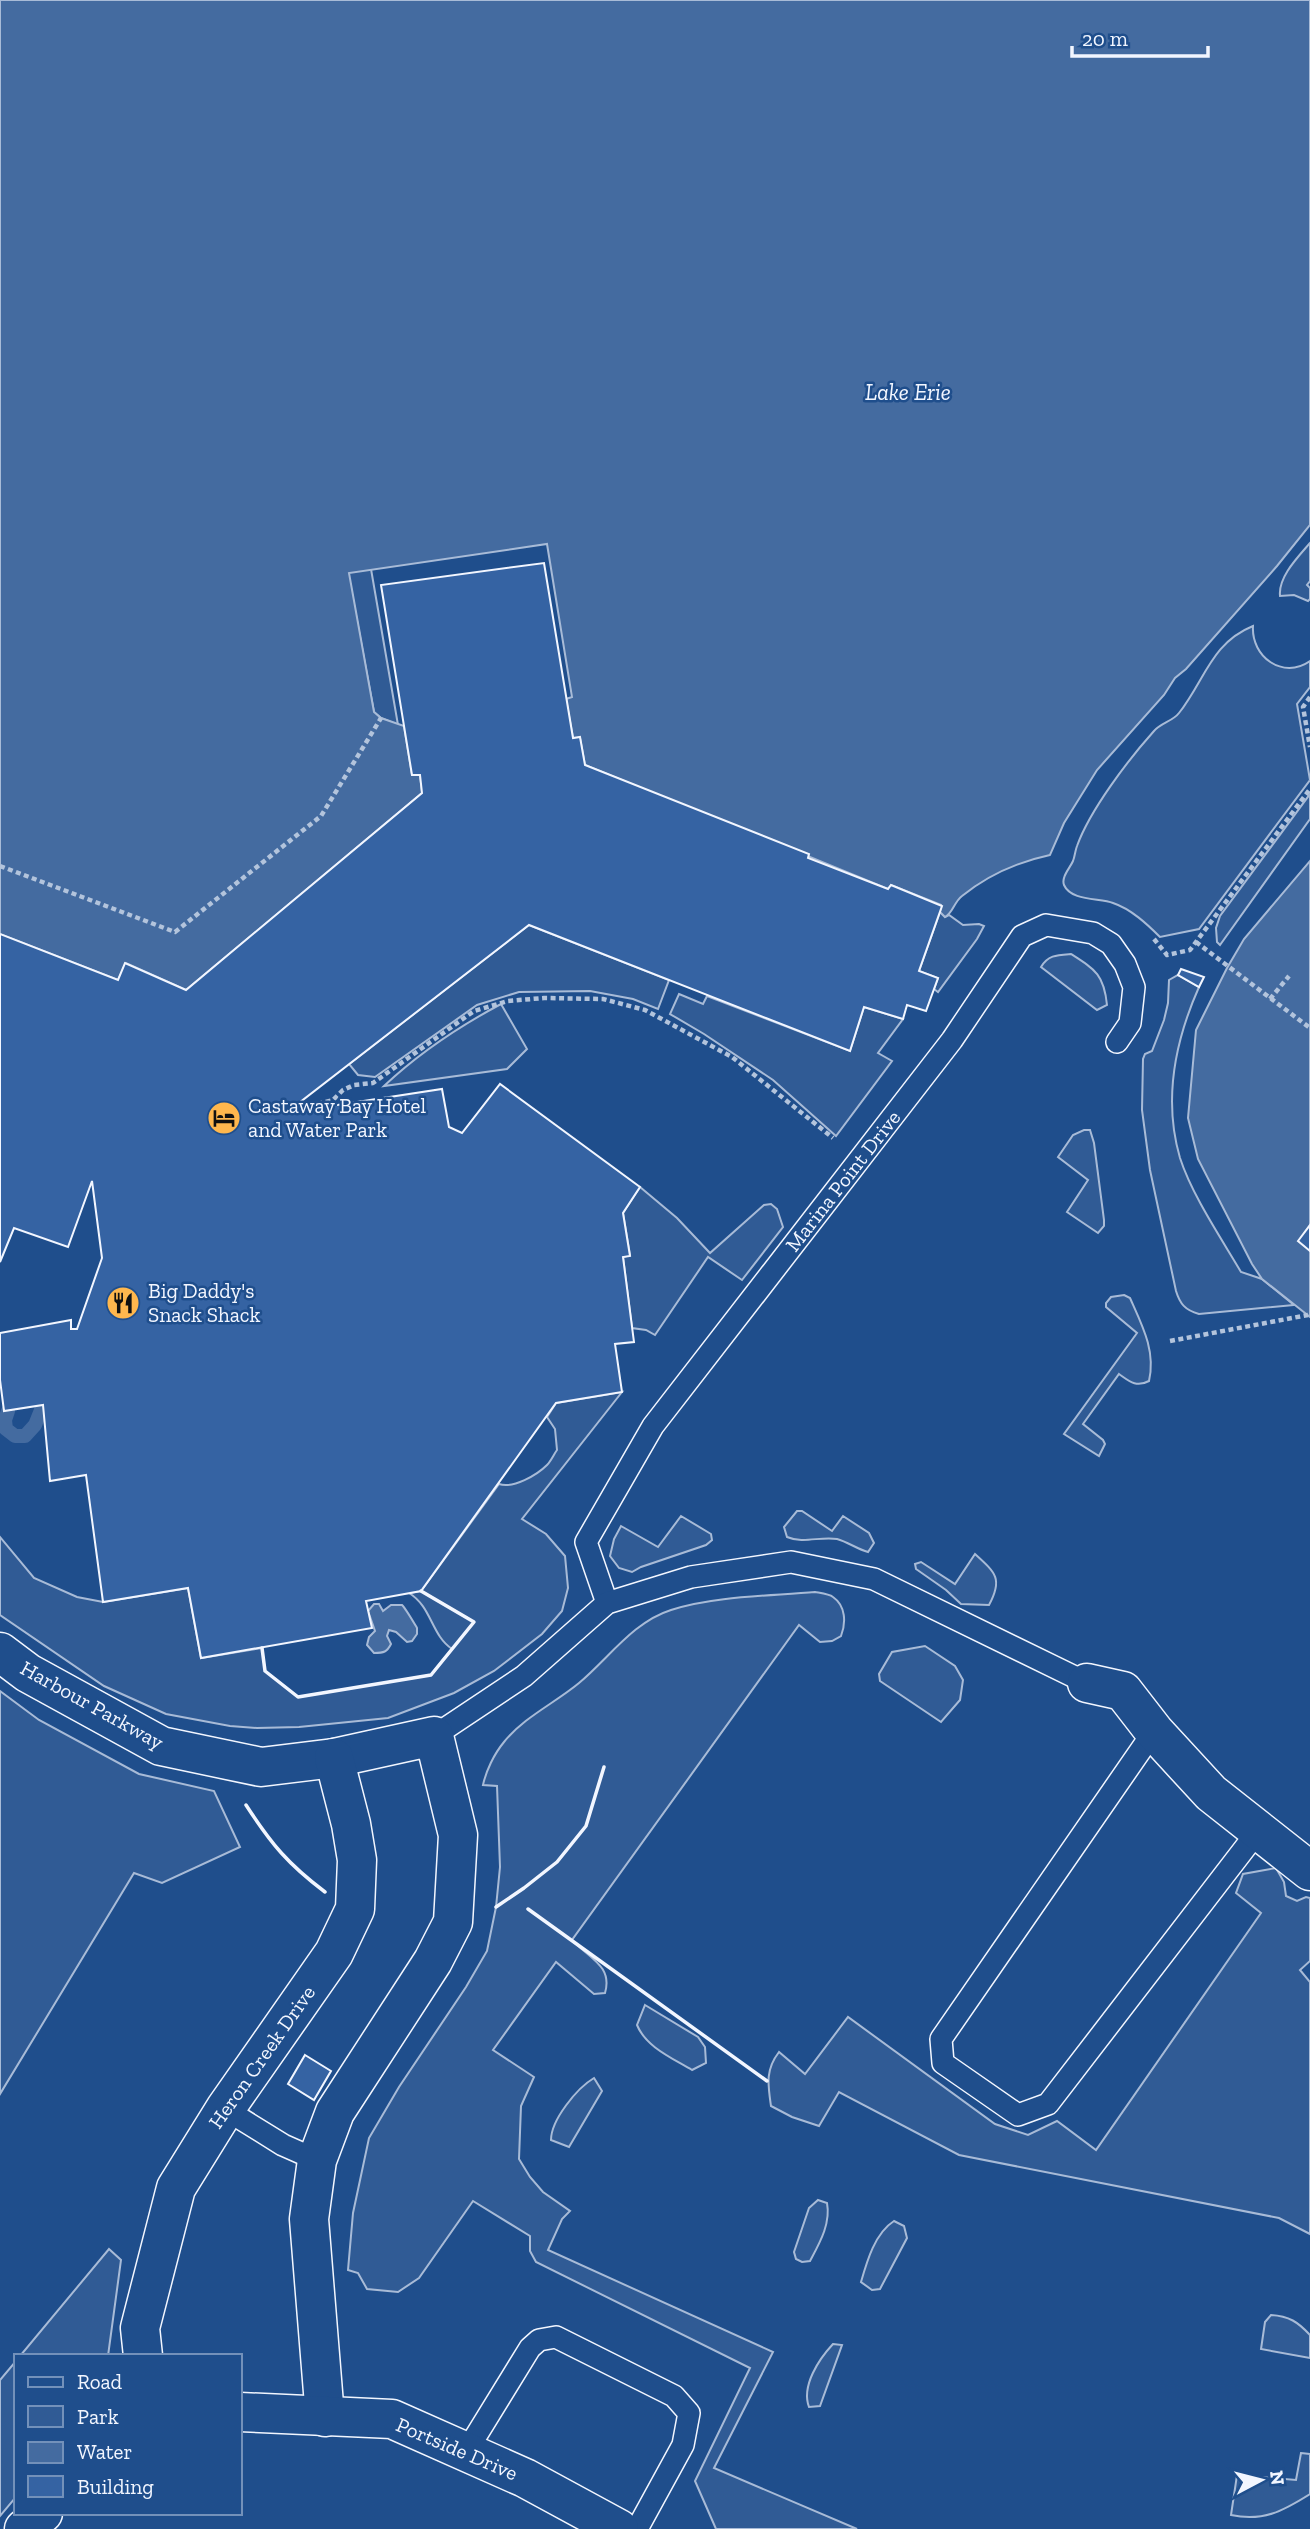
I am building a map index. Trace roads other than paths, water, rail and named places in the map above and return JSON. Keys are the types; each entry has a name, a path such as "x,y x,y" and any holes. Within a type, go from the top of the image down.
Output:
{"street":[{"name":"Harbour Parkway","path":"0,1652 28,1672 161,1746 261,1767 334,1758 434,1736"},
{"path":"1087,1683 1123,1691 1154,1731 1211,1793 1310,1871"},
{"path":"325,2417 309,2219 317,2160 335,2112 433,1961 453,1922 458,1835 434,1736"},
{"name":"Heron Creek Drive","path":"144,2354 140,2328 176,2188 225,2109 334,1953 355,1909 357,1860 334,1758"},
{"name":"Portside Drive","path":"242,2412 392,2419 525,2478 619,2529"},
{"path":"24,2529 41,2515"}],"lane":[{"name":"Marina Point Drive","path":"607,1603 586,1542 653,1426 952,1040 1021,936 1046,925 1093,933 1111,944 1125,964 1134,986 1130,1023 1117,1042"},
{"path":"434,1736 524,1676 607,1603 691,1577 791,1562 874,1579 1087,1683"},
{"path":"1154,1731 941,2039 943,2063 1018,2115 1048,2104 1258,1831"},
{"path":"225,2109 283,2145 317,2160"},
{"path":"466,2452 530,2348 539,2340 556,2337 674,2396 689,2413 682,2445 637,2529"}],"water":[{"name":"Lake Erie","path":"0,0 1310,0 1310,525 1097,770 1064,823 1050,855 1026,861 982,882 959,898 945,917 940,912 941,905 891,885 888,889 585,765 580,738 573,738 566,699 572,697 547,544 349,573 374,712 381,718 404,726 412,775 420,775 422,793 186,990 126,963 118,980 0,934"},
{"path":"1310,861 1310,1317 1262,1279 1252,1264 1198,1159 1188,1118 1196,1030 1244,939"},
{"path":"374,1604 379,1604 383,1611 391,1605 402,1605 417,1628 417,1634 412,1641 407,1642 396,1632 389,1630 387,1636 390,1647 385,1652 374,1653 367,1645 369,1637 375,1631 368,1611"}],"waterway":[{"path":"8,1411 6,1429 15,1436 25,1436 35,1425 43,1405"}],"place":[{"name":"Castaway Bay Hotel and Water Park","path":"224,1118"},
{"name":"Big Daddy's Snack Shack","path":"123,1303"}]}
